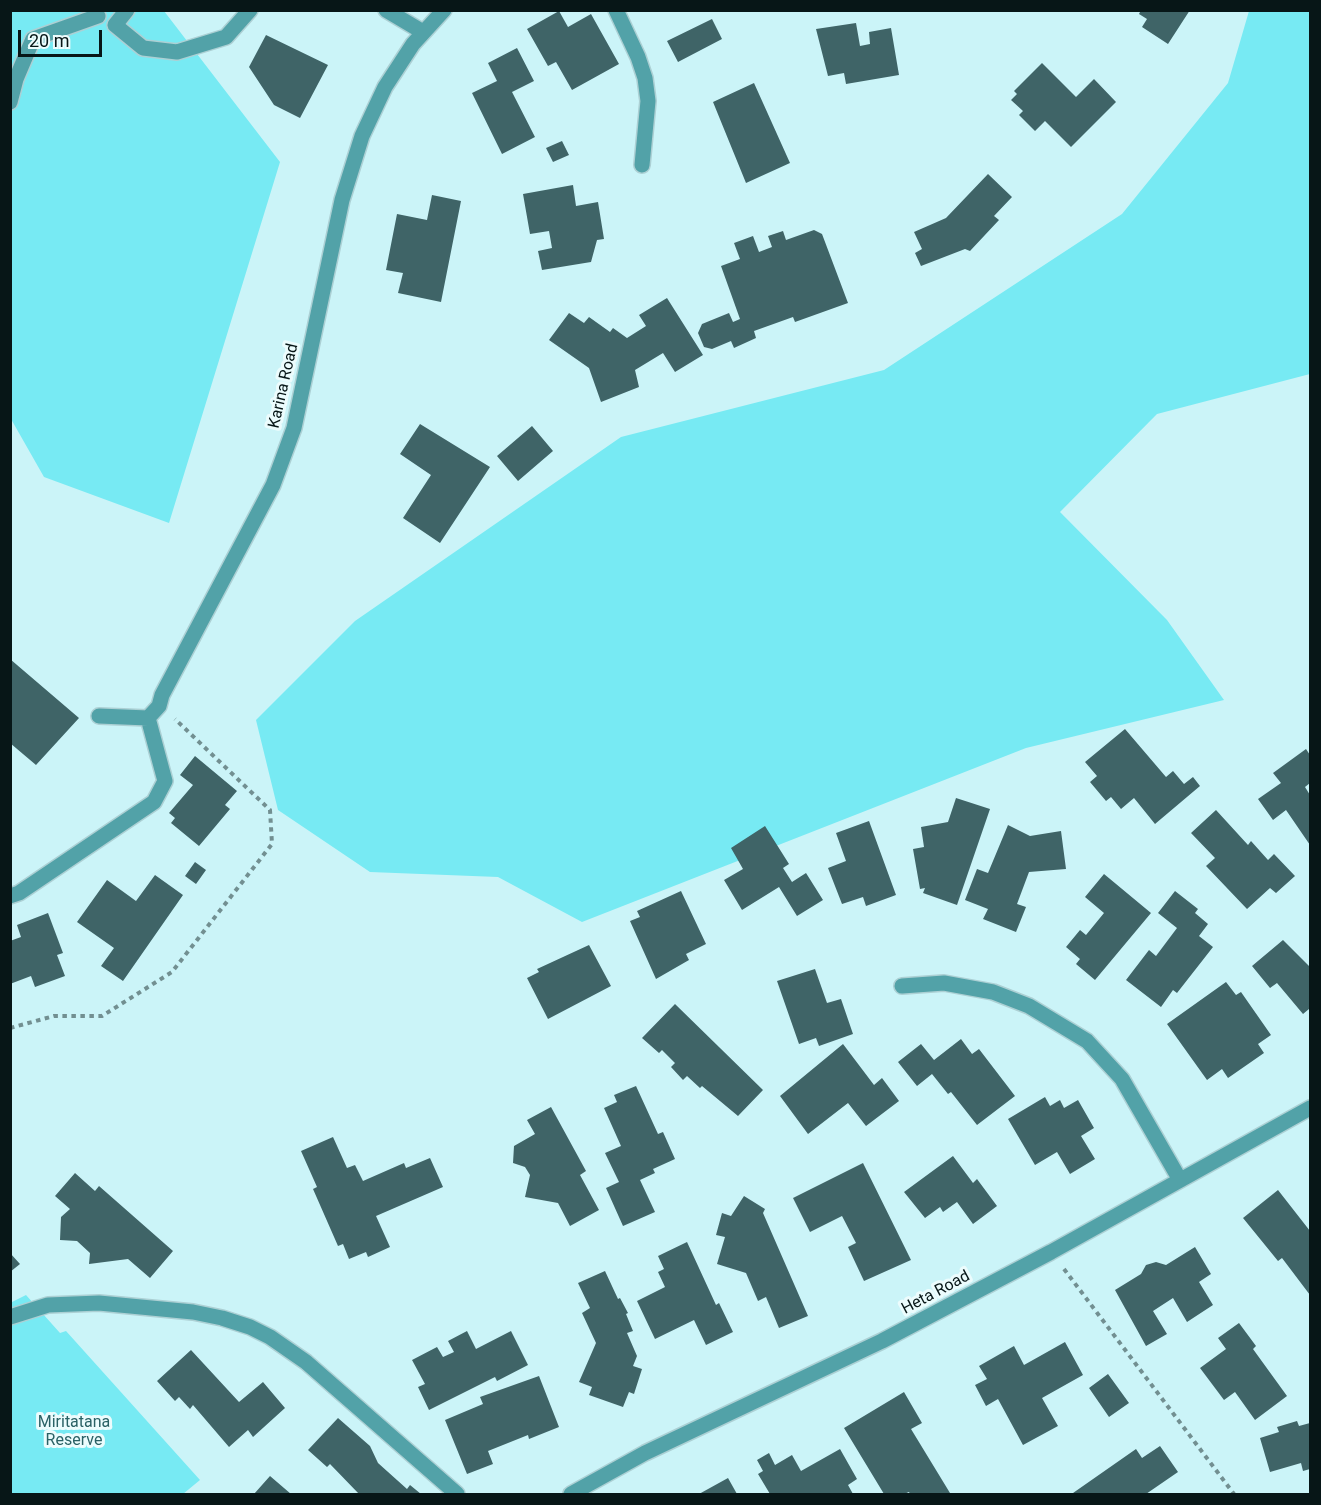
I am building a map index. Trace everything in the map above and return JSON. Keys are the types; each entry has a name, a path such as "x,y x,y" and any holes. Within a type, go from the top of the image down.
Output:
{"street":[{"path":"115,25 127,10"},
{"path":"10,102 16,79 33,39 92,13 115,25 143,48 177,52 226,37 250,10"},
{"path":"386,10 423,32"},
{"name":"Karina Road","path":"148,718 159,706 162,695 273,485 294,428 342,200 362,136 385,87 423,32 444,10"},
{"path":"616,10 645,78 648,101 642,165"},
{"path":"10,896 19,893 154,802 165,781 148,718 99,716"},
{"path":"902,986 944,983 993,992 1029,1006 1087,1041 1122,1079 1180,1180"},
{"name":"Heta Road","path":"571,1494 645,1454 882,1341 1051,1252 1311,1108"},
{"path":"10,1317 48,1305 99,1303 194,1312 250,1327 270,1337 306,1362 457,1494"}],"path":[{"path":"10,1028 54,1016 102,1016 172,972 272,844 270,810 188,729 159,706"},
{"path":"1051,1252 1234,1494"}],"green space":[{"path":"10,11 164,11 280,162 169,523 44,477 11,419"},
{"path":"1249,11 1310,11 1310,374 1157,414 1060,512 1167,620 1224,700 1026,748 582,922 498,877 370,872 278,810 256,720 355,621 621,437 884,370 1122,214 1228,83"},
{"name":"Miritatana Reserve","path":"26,1295 60,1333 66,1331 200,1480 183,1494 11,1494 10,1303"}],"building":[{"path":"1141,10 1190,10 1168,44 1142,27 1147,19 1139,14"},
{"path":"559,11 568,27 591,14 619,64 572,90 556,62 548,66 527,29"},
{"path":"712,19 722,39 678,62 667,41"},
{"path":"856,23 860,46 870,44 869,32 891,28 899,75 846,84 844,73 828,76 816,29"},
{"path":"266,35 328,65 300,118 274,105 249,67"},
{"path":"517,48 534,81 512,92 535,137 502,154 472,93 497,81 488,63"},
{"path":"1042,63 1076,97 1094,79 1116,102 1071,147 1045,121 1035,131 1019,115 1023,111 1011,100 1017,94 1014,91"},
{"path":"754,83 790,163 746,183 713,102"},
{"path":"562,141 569,155 553,162 546,148"},
{"path":"988,174 1012,197 994,216 999,220 970,251 965,249 921,266 915,253 922,249 914,232 946,218"},
{"path":"573,185 576,206 598,202 604,239 597,240 591,262 542,270 538,251 552,248 549,231 530,234 523,194"},
{"path":"432,195 461,201 441,302 398,293 403,273 386,270 397,214 427,220"},
{"path":"814,230 822,234 848,303 795,322 793,317 754,331 756,338 734,348 731,341 712,349 704,347 698,333 702,324 729,313 733,322 740,319 721,266 740,259 734,243 753,236 759,252 772,247 768,236 783,231 786,240"},
{"path":"667,298 703,355 675,372 663,353 635,370 639,387 601,402 589,368 549,340 569,313 584,323 589,317 610,332 613,328 627,338 646,326 639,315"},
{"path":"420,424 490,467 440,543 403,518 431,475 400,454"},
{"path":"532,426 553,451 518,481 497,456"},
{"path":"10,659 79,718 36,765 10,743"},
{"path":"1125,729 1166,777 1173,771 1184,784 1193,777 1200,786 1155,824 1134,798 1121,809 1111,797 1106,801 1090,782 1097,776 1085,762"},
{"path":"1306,749 1310,755 1310,783 1305,787 1310,795 1310,845 1286,810 1273,820 1258,799 1281,783 1273,773"},
{"path":"195,756 237,791 225,805 230,809 199,846 171,823 175,818 169,813 193,785 180,775"},
{"path":"956,798 990,809 957,905 923,893 925,888 920,889 913,849 924,847 921,827 948,822"},
{"path":"1216,810 1248,845 1251,841 1268,860 1274,854 1295,876 1276,893 1270,888 1247,909 1206,866 1215,858 1191,833"},
{"path":"869,821 896,895 866,906 863,897 842,904 828,868 846,861 836,833"},
{"path":"1008,825 1030,836 1061,831 1066,869 1029,872 1017,904 1026,907 1016,932 983,919 988,909 965,900 977,869 988,873"},
{"path":"765,826 789,864 783,868 792,882 806,873 823,900 797,916 779,887 742,910 724,880 743,869 731,848"},
{"path":"195,862 206,870 196,884 185,876"},
{"path":"1104,874 1151,913 1095,980 1076,964 1080,959 1066,947 1080,930 1086,935 1104,913 1085,897"},
{"path":"155,875 183,895 123,981 101,966 114,948 77,922 107,880 136,901"},
{"path":"681,891 706,944 686,954 689,960 656,979 630,921 640,917 637,911"},
{"path":"1175,891 1198,909 1195,913 1208,924 1199,936 1213,947 1177,993 1173,990 1161,1007 1126,980 1149,950 1156,956 1177,928 1158,913"},
{"path":"48,913 63,953 57,955 65,976 35,987 31,976 10,984 10,941 21,937 17,925"},
{"path":"1283,940 1310,967 1310,1011 1309,1009 1303,1014 1277,983 1270,988 1252,966"},
{"path":"589,945 611,986 548,1019 527,978 539,972 537,969"},
{"path":"815,969 827,1003 841,999 853,1034 819,1046 816,1038 799,1044 777,981"},
{"path":"1226,982 1236,995 1241,992 1271,1035 1258,1044 1264,1053 1228,1078 1222,1069 1207,1080 1167,1024"},
{"path":"675,1004 763,1090 738,1116 687,1076 683,1080 671,1067 675,1063 662,1050 659,1053 642,1038"},
{"path":"961,1039 972,1054 979,1049 1015,1096 977,1125 951,1092 948,1094 932,1074 917,1086 898,1062 921,1044 934,1060"},
{"path":"843,1044 874,1085 882,1078 899,1101 866,1126 848,1103 808,1134 780,1096"},
{"path":"636,1086 658,1134 663,1132 675,1159 653,1169 655,1173 640,1180 655,1212 623,1226 606,1188 619,1182 605,1153 621,1146 604,1108 617,1102 614,1095"},
{"path":"1045,1097 1050,1106 1060,1100 1064,1108 1078,1100 1094,1128 1081,1136 1095,1159 1070,1174 1057,1152 1035,1165 1008,1119"},
{"path":"551,1107 586,1171 580,1175 599,1210 570,1226 558,1203 525,1197 530,1175 525,1167 513,1163 514,1146 535,1134 527,1120"},
{"path":"333,1137 347,1168 355,1165 363,1181 404,1163 406,1168 430,1158 443,1187 376,1216 390,1247 368,1257 366,1252 349,1259 343,1244 338,1246 313,1189 317,1187 301,1151"},
{"path":"953,1156 973,1183 977,1179 997,1206 973,1224 957,1202 943,1212 940,1207 925,1218 904,1192"},
{"path":"863,1163 911,1260 864,1281 848,1247 856,1243 842,1216 810,1232 793,1198"},
{"path":"75,1173 95,1191 99,1186 173,1251 150,1278 128,1259 89,1264 90,1253 77,1241 60,1240 61,1217 70,1209 55,1196"},
{"path":"1278,1190 1310,1231 1310,1295 1282,1258 1278,1261 1243,1218"},
{"path":"744,1196 765,1209 763,1213 808,1316 779,1328 766,1297 758,1301 746,1273 717,1264 725,1237 716,1235 722,1213 731,1216"},
{"path":"687,1242 716,1305 719,1303 733,1332 706,1345 694,1320 655,1339 637,1301 665,1287 658,1272 664,1269 658,1256"},
{"path":"1195,1247 1211,1274 1199,1282 1213,1305 1187,1322 1173,1298 1153,1311 1167,1334 1146,1346 1115,1290 1141,1274 1146,1265 1156,1262 1166,1265"},
{"path":"10,1253 20,1264 10,1272"},
{"path":"605,1271 618,1299 620,1298 628,1313 626,1314 633,1331 627,1333 637,1356 633,1366 642,1369 634,1394 629,1392 623,1407 589,1395 592,1387 579,1382 596,1343 582,1313 590,1308 578,1283"},
{"path":"1239,1323 1256,1346 1253,1349 1287,1396 1255,1420 1235,1392 1224,1400 1200,1368 1226,1349 1218,1338"},
{"path":"467,1331 476,1349 511,1331 528,1365 497,1381 495,1377 429,1410 418,1387 425,1384 412,1360 437,1347 443,1357 454,1352 448,1341"},
{"path":"1065,1342 1083,1375 1042,1398 1058,1426 1023,1445 998,1399 986,1406 975,1385 987,1379 979,1366 1014,1346 1024,1365"},
{"path":"191,1350 239,1402 263,1382 285,1408 253,1437 248,1430 229,1447 193,1405 190,1409 179,1397 175,1401 157,1381"},
{"path":"1108,1374 1129,1403 1109,1417 1089,1388"},
{"path":"539,1376 559,1427 529,1439 528,1435 488,1451 493,1464 467,1474 445,1420 483,1404 480,1397"},
{"path":"904,1392 922,1423 911,1429 950,1493 948,1494 910,1494 909,1492 884,1494 844,1428"},
{"path":"338,1418 370,1446 378,1463 407,1489 410,1485 421,1494 359,1494 330,1464 327,1467 308,1450"},
{"path":"1297,1421 1299,1426 1310,1423 1310,1469 1303,1471 1301,1463 1270,1472 1260,1438 1279,1432 1277,1427"},
{"path":"1160,1446 1178,1472 1146,1494 1073,1493 1136,1449 1142,1458"},
{"path":"840,1449 857,1479 848,1485 853,1494 770,1494 758,1474 763,1471 757,1460 769,1453 775,1465 792,1455 801,1471"},
{"path":"270,1476 291,1494 254,1494"},
{"path":"728,1478 737,1494 699,1494"}]}
